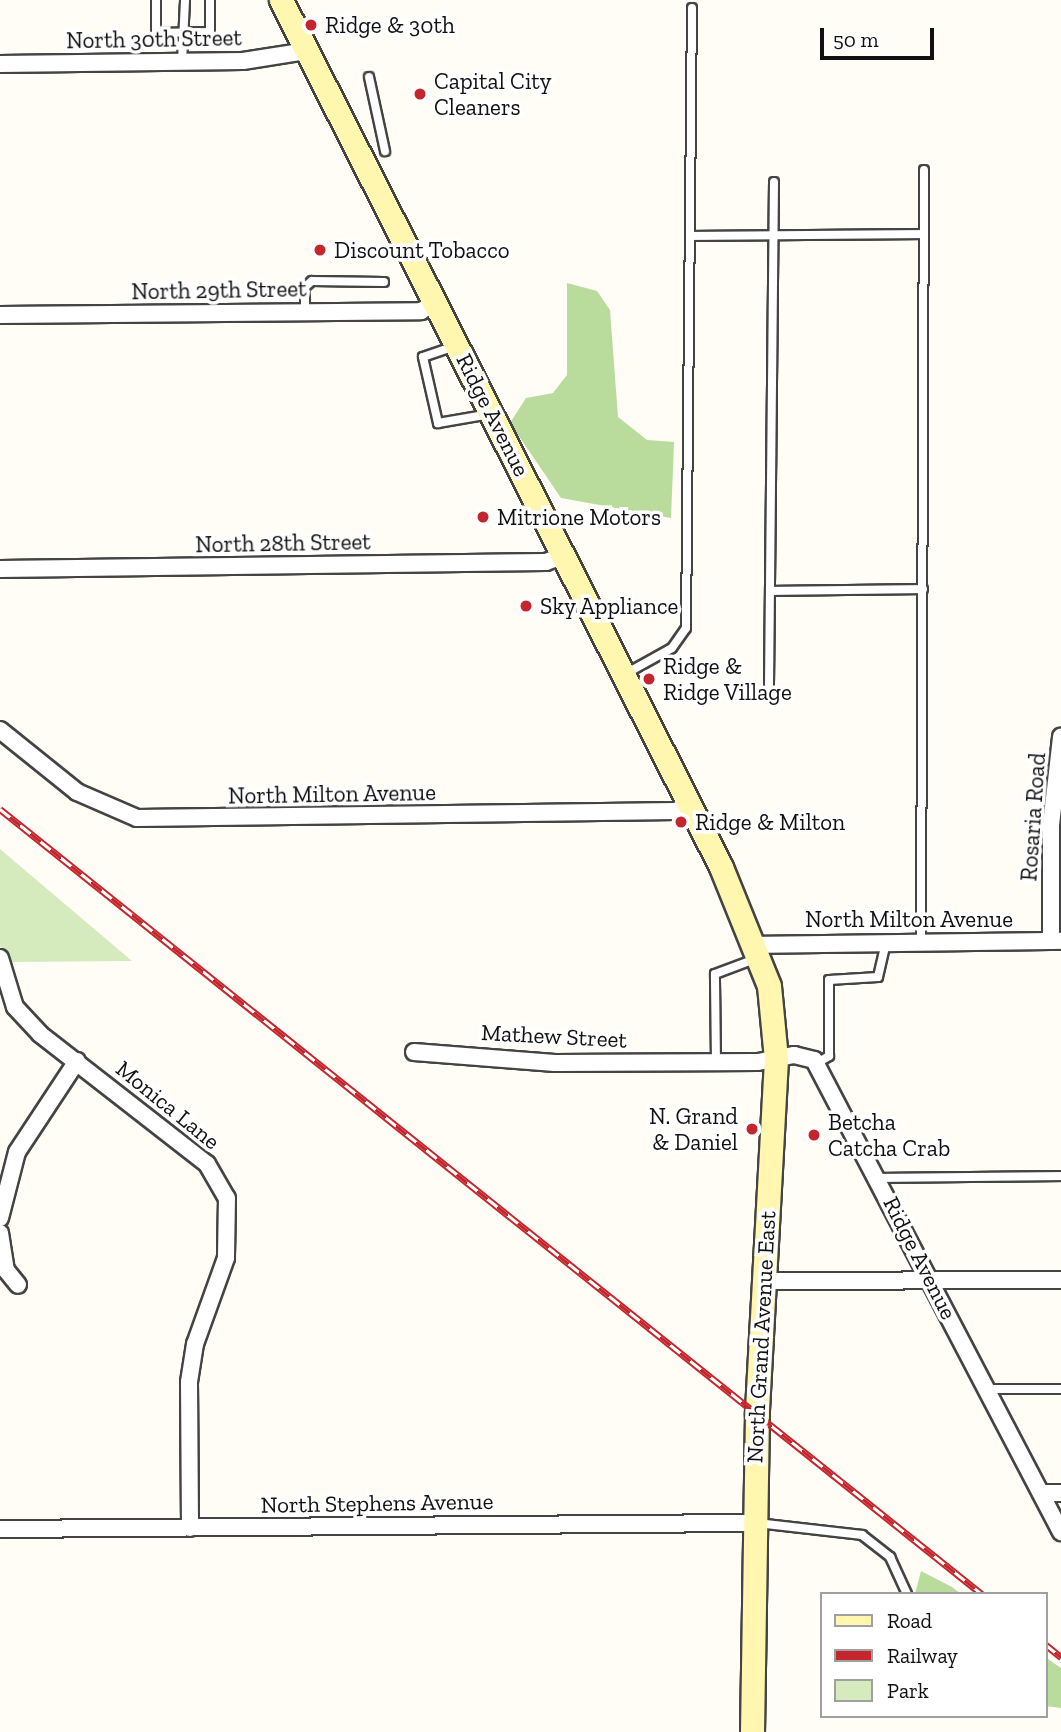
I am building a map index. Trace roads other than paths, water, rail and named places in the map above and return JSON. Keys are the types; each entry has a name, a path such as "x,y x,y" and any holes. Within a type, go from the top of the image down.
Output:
{"street":[{"name":"Ridge Avenue","path":"281,0 690,804 758,951"},
{"name":"North 30th Street","path":"0,64 290,59 307,51"},
{"name":"North 29th Street","path":"0,316 421,311 436,302"},
{"name":"North 28th Street","path":"0,569 547,562 564,555"},
{"name":"North Milton Avenue","path":"0,730 77,792 148,819 676,811 690,804"},
{"name":"Rosaria Road","path":"1056,941 1051,825 1061,737"},
{"name":"North Milton Avenue","path":"758,951 886,941 1056,941"},
{"name":"North Grand Avenue East","path":"752,1732 754,1523 763,1281 776,1059 773,1006 758,951"},
{"name":"Monica Lane","path":"0,958 15,1007 77,1061 207,1164 227,1198 226,1258 195,1344 189,1382 190,1528"},
{"name":"Mathew Street","path":"414,1052 555,1063 776,1059"},
{"path":"776,1059 801,1055 817,1063"},
{"path":"0,1218 17,1152 77,1061"},
{"name":"Ridge Avenue","path":"817,1063 1061,1532"},
{"path":"0,1233 6,1270 18,1284"},
{"path":"763,1281 1061,1280"},
{"path":"1041,1493 1061,1493"},
{"name":"North Stephens Avenue","path":"0,1528 754,1523"}],"lane":[{"path":"156,0 156,33 210,32 210,0"},
{"path":"183,62 185,0"},
{"path":"624,674 672,648 686,628 692,8"},
{"path":"369,77 384,151"},
{"path":"921,941 925,170"},
{"path":"769,685 774,183"},
{"path":"691,236 924,234"},
{"path":"305,312 304,287 312,281 384,282"},
{"path":"458,345 423,357 438,423 492,414"},
{"path":"770,591 923,589"},
{"path":"817,1063 829,1056 828,980 878,977 886,941"},
{"path":"716,1062 715,974 758,951"},
{"path":"879,1178 1061,1176"},
{"path":"988,1389 1061,1389"},
{"path":"754,1523 806,1524 862,1535 890,1558 906,1592"}],"railway":[{"path":"0,809 979,1592"},
{"path":"1047,1646 1061,1657"}],"place":[{"name":"Ridge & 30th","path":"311,25"},
{"name":"Capital City Cleaners","path":"420,94"},
{"name":"Discount Tobacco","path":"320,250"},
{"name":"Mitrione Motors","path":"483,517"},
{"name":"Sky Appliance","path":"526,606"},
{"name":"Ridge & Ridge Village","path":"649,679"},
{"name":"Ridge & Milton","path":"681,822"},
{"name":"N. Grand & Daniel","path":"752,1129"},
{"name":"Betcha Catcha Crab","path":"814,1135"}]}
